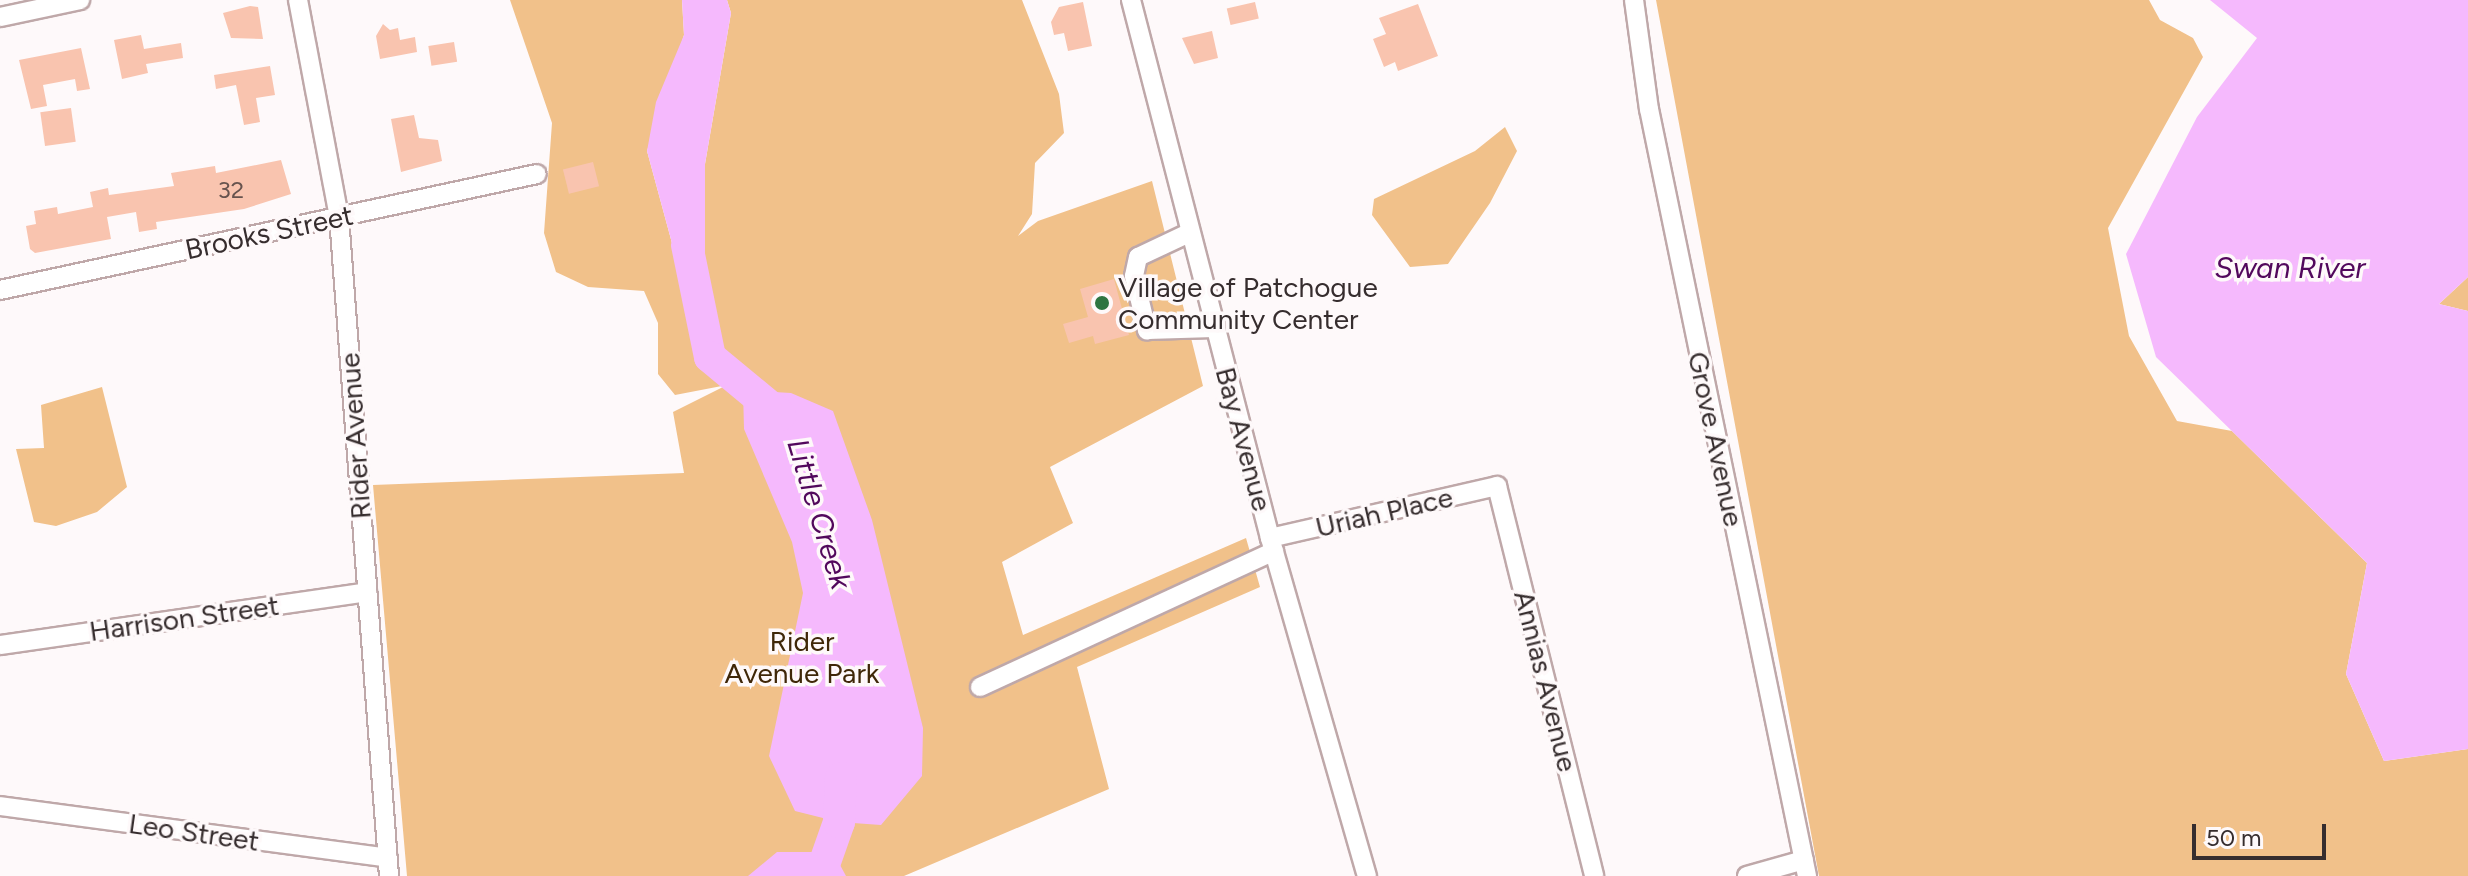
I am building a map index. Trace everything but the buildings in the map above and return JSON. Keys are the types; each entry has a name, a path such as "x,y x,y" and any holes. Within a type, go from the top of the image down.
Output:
{"street":[{"path":"0,17 80,0"},
{"name":"Rider Avenue","path":"298,0 339,217 388,867"},
{"name":"Bay Avenue","path":"1131,0 1272,544 1367,876"},
{"name":"Grove Avenue","path":"1634,0 1679,259 1806,868"},
{"name":"Brooks Street","path":"0,290 537,174"},
{"path":"1189,233 1138,257 1134,276 1147,330 1214,328"},
{"name":"Uriah Place","path":"980,687 1272,544 1497,486"},
{"name":"Annias Avenue","path":"1497,486 1594,876"},
{"name":"Harrison Street","path":"0,645 367,592"},
{"name":"Leo Street","path":"0,806 388,867"},
{"path":"1747,876 1806,868"}],"green space":[{"name":"Rider Avenue Park","path":"510,0 682,0 684,35 647,151 682,280 705,291 705,164 731,13 727,0 1022,0 1059,94 1064,133 1035,163 1032,214 1018,236 1038,221 1152,181 1203,386 1050,467 1073,523 1002,562 1023,635 1246,538 1260,587 1077,667 1109,789 904,876 407,876 373,485 684,473 673,412 727,385 675,395 658,374 658,323 644,291 588,287 556,272 544,233 552,123"},
{"path":"1656,0 2149,0 2160,20 2193,38 2203,57 2108,228 2129,336 2177,421 2232,431 2367,563 2346,674 2384,761 2468,749 2468,876 1819,876"},
{"path":"1505,127 1517,151 1490,203 1448,264 1410,267 1372,215 1374,199 1475,151"},
{"path":"2468,277 2468,311 2439,304"},
{"path":"102,387 127,487 97,512 56,526 34,522 16,449 44,448 41,405"}],"water":[{"path":"682,0 727,0 731,13 705,164 705,292 682,280 647,151 656,102 684,35"},
{"name":"Swan River","path":"2210,0 2468,0 2468,277 2439,304 2468,311 2468,749 2384,761 2346,674 2367,563 2156,357 2126,254 2197,117 2257,38"},
{"path":"743,390 791,393 833,411 872,520 923,728 922,776 881,825 839,822 795,811 769,756 803,593 792,542 744,429"},
{"path":"777,852 833,852 846,876 748,876"}],"waterway":[{"name":"Little Creek","path":"687,245 710,357 780,415"},
{"name":"Little Creek","path":"820,876 839,822 841,778"}],"place":[{"name":"Village of Patchogue Community Center","path":"1102,303"}]}
